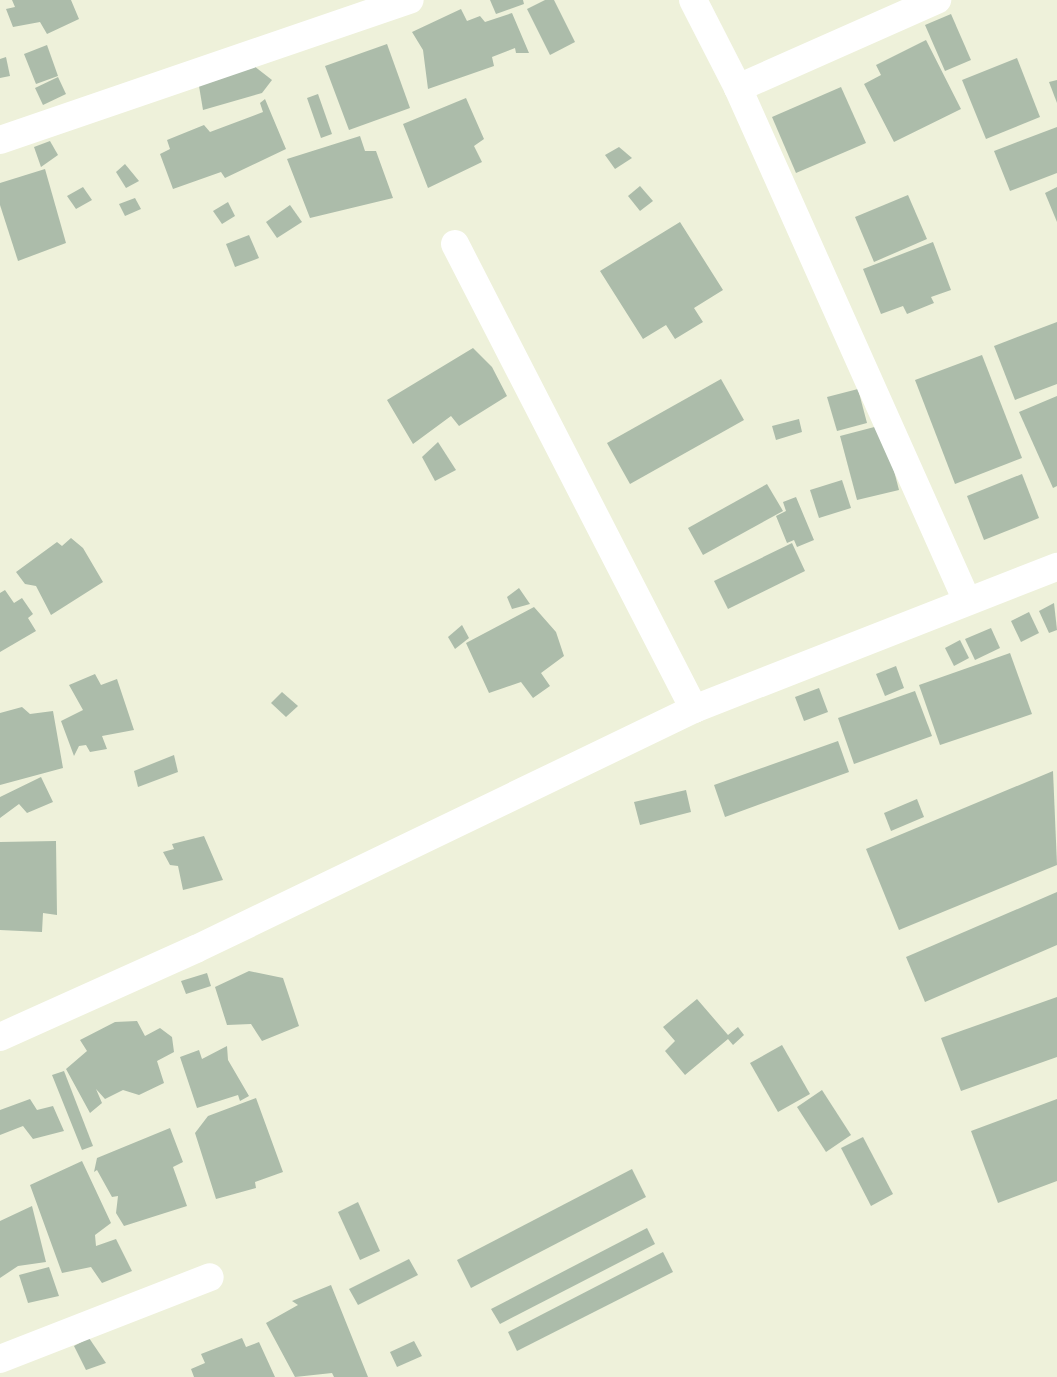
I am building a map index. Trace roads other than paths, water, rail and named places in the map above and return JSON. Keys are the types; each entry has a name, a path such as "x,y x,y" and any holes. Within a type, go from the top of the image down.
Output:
{"street":[{"path":"0,140 410,0"},
{"path":"693,0 738,88 967,601"},
{"path":"738,88 937,0"},
{"path":"456,244 694,709"},
{"path":"0,1037 196,949 694,709 1057,567"},
{"path":"0,1359 210,1277"}]}
